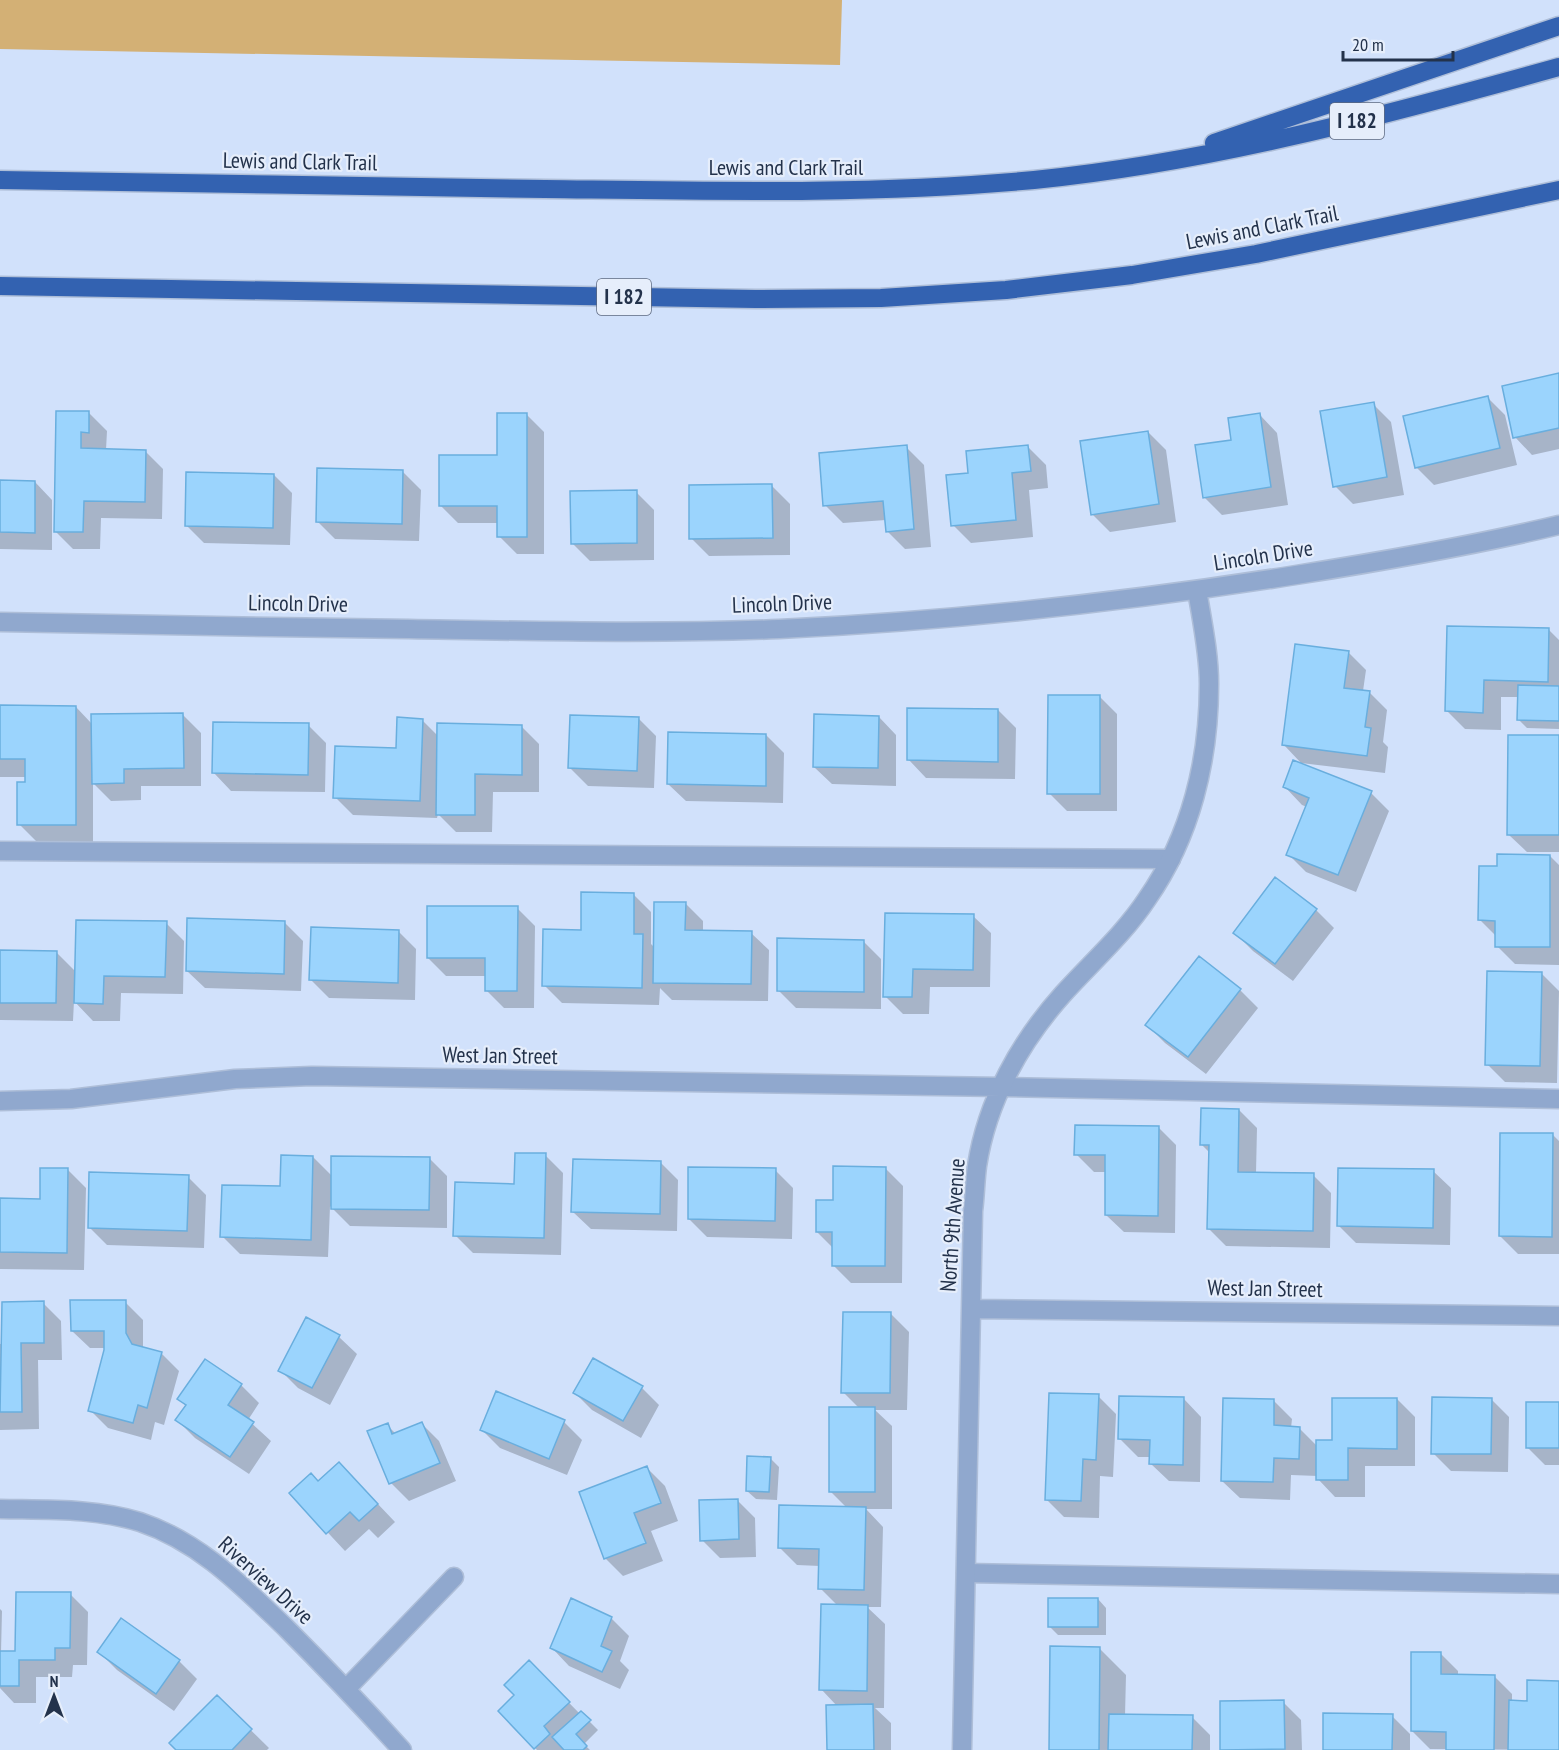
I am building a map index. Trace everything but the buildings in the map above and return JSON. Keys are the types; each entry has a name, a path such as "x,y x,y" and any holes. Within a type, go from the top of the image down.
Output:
{"highway":[{"path":"1151,164 1559,26"},
{"name":"Lewis and Clark Trail","path":"0,180 779,192 925,188 1037,179 1151,164 1291,137 1400,111 1559,67"},
{"name":"Lewis and Clark Trail","path":"0,286 743,299 880,298 1006,290 1132,275 1256,254 1557,191"}],"street":[{"name":"Lincoln Drive","path":"0,622 560,632 779,629 1016,613 1197,590 1459,547 1559,525"},
{"name":"North 9th Avenue","path":"962,1750 973,1211 977,1165 988,1119 1000,1087 1022,1046 1062,995 1147,900 1171,860 1189,817 1201,772 1207,726 1206,642 1197,590"},
{"path":"0,851 1171,860"},
{"name":"West Jan Street","path":"0,1101 70,1099 235,1079 312,1076 1559,1099"},
{"name":"West Jan Street","path":"971,1309 1559,1316"},
{"name":"Riverview Drive","path":"0,1509 100,1513 140,1522 177,1538 212,1559 243,1586 347,1688 402,1750"},
{"path":"966,1574 1559,1584"},
{"path":"347,1688 454,1577"}],"shaded area":[{"path":"0,0 842,0 840,65 0,49"}]}
